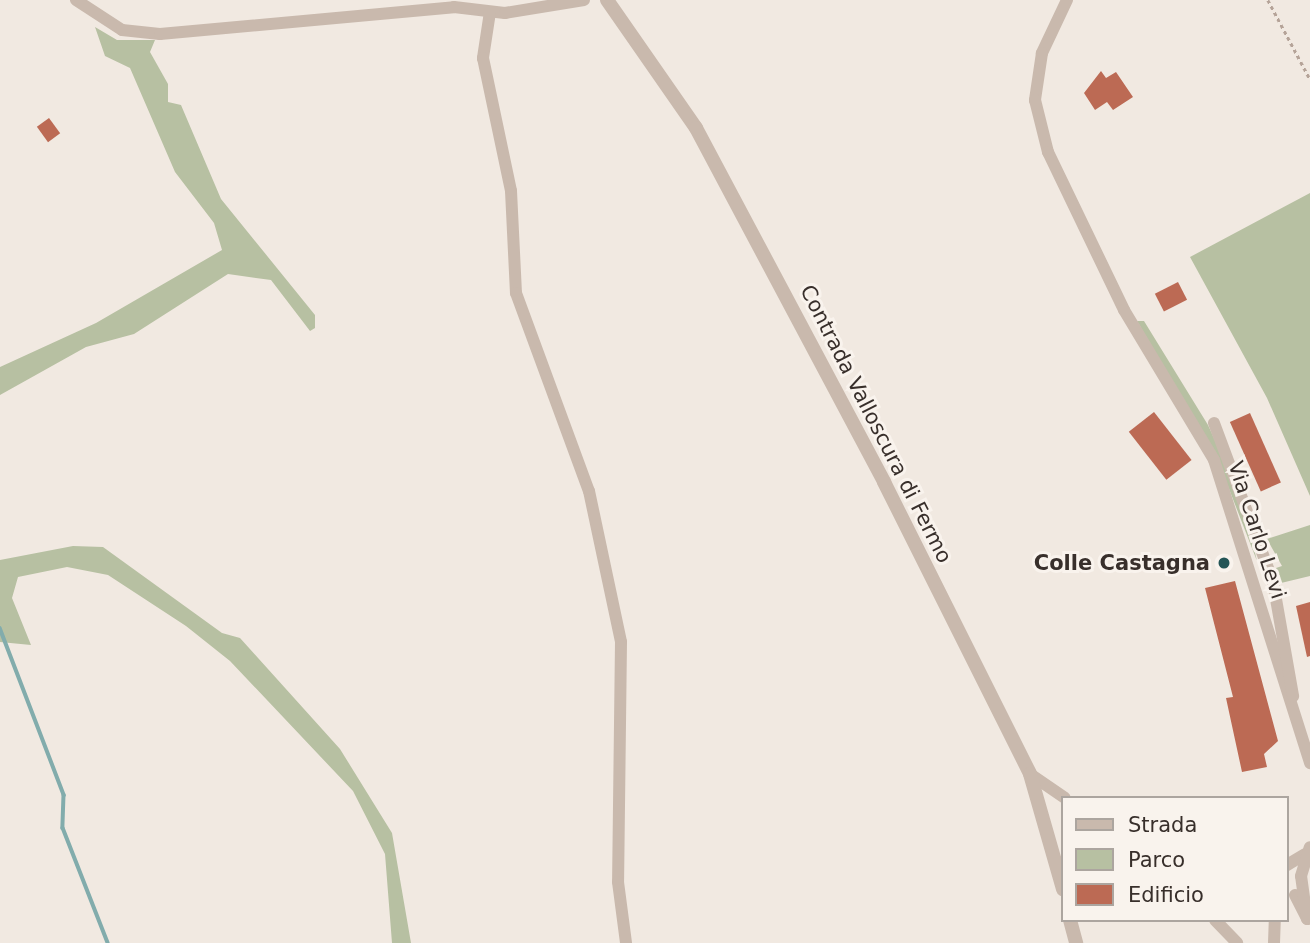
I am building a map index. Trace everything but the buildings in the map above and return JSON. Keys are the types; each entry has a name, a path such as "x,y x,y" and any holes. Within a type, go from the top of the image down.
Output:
{"street":[{"path":"76,0 121,30 142,34 454,7 490,12 584,0"},
{"name":"Contrada Valloscura di Fermo","path":"607,0 724,178 1030,774 1062,886"},
{"name":"Via Carlo Levi","path":"1067,0 1042,53 1035,100 1048,152 1124,310 1214,460 1293,696 1310,763"},
{"path":"490,12 483,58 511,191 516,293 580,461 619,630 618,882 626,943"},
{"name":"Via Carlo Levi","path":"1214,423 1273,582 1293,696"},
{"path":"1030,774 1062,796"},
{"path":"1308,850 1290,873 1293,895 1309,922"},
{"path":"1071,922 1076,943"},
{"path":"1216,922 1237,943"},
{"path":"1274,943 1275,922"}],"path":[{"path":"1268,0 1310,79"}],"green space":[{"path":"95,27 117,40 155,40 150,52 168,84 168,102 181,105 221,199 315,315 315,328 310,331 271,280 228,274 134,334 86,347 0,395 0,367 96,323 222,250 214,223 175,172 130,68 105,56"},
{"path":"1310,193 1310,496 1267,398 1190,257"},
{"path":"1137,321 1144,321 1208,425 1242,500 1257,561 1217,458"},
{"path":"1310,525 1310,576 1281,583 1276,568 1282,566 1267,539"},
{"path":"73,546 103,547 222,633 240,638 340,749 392,833 411,943 392,943 385,854 353,791 230,661 186,626 108,575 67,567 18,577 12,598 31,645 0,642 0,560"}],"waterway":[{"path":"0,628 64,795 63,828 108,943"}],"place":[{"name":"Colle Castagna","path":"1224,563"}]}
